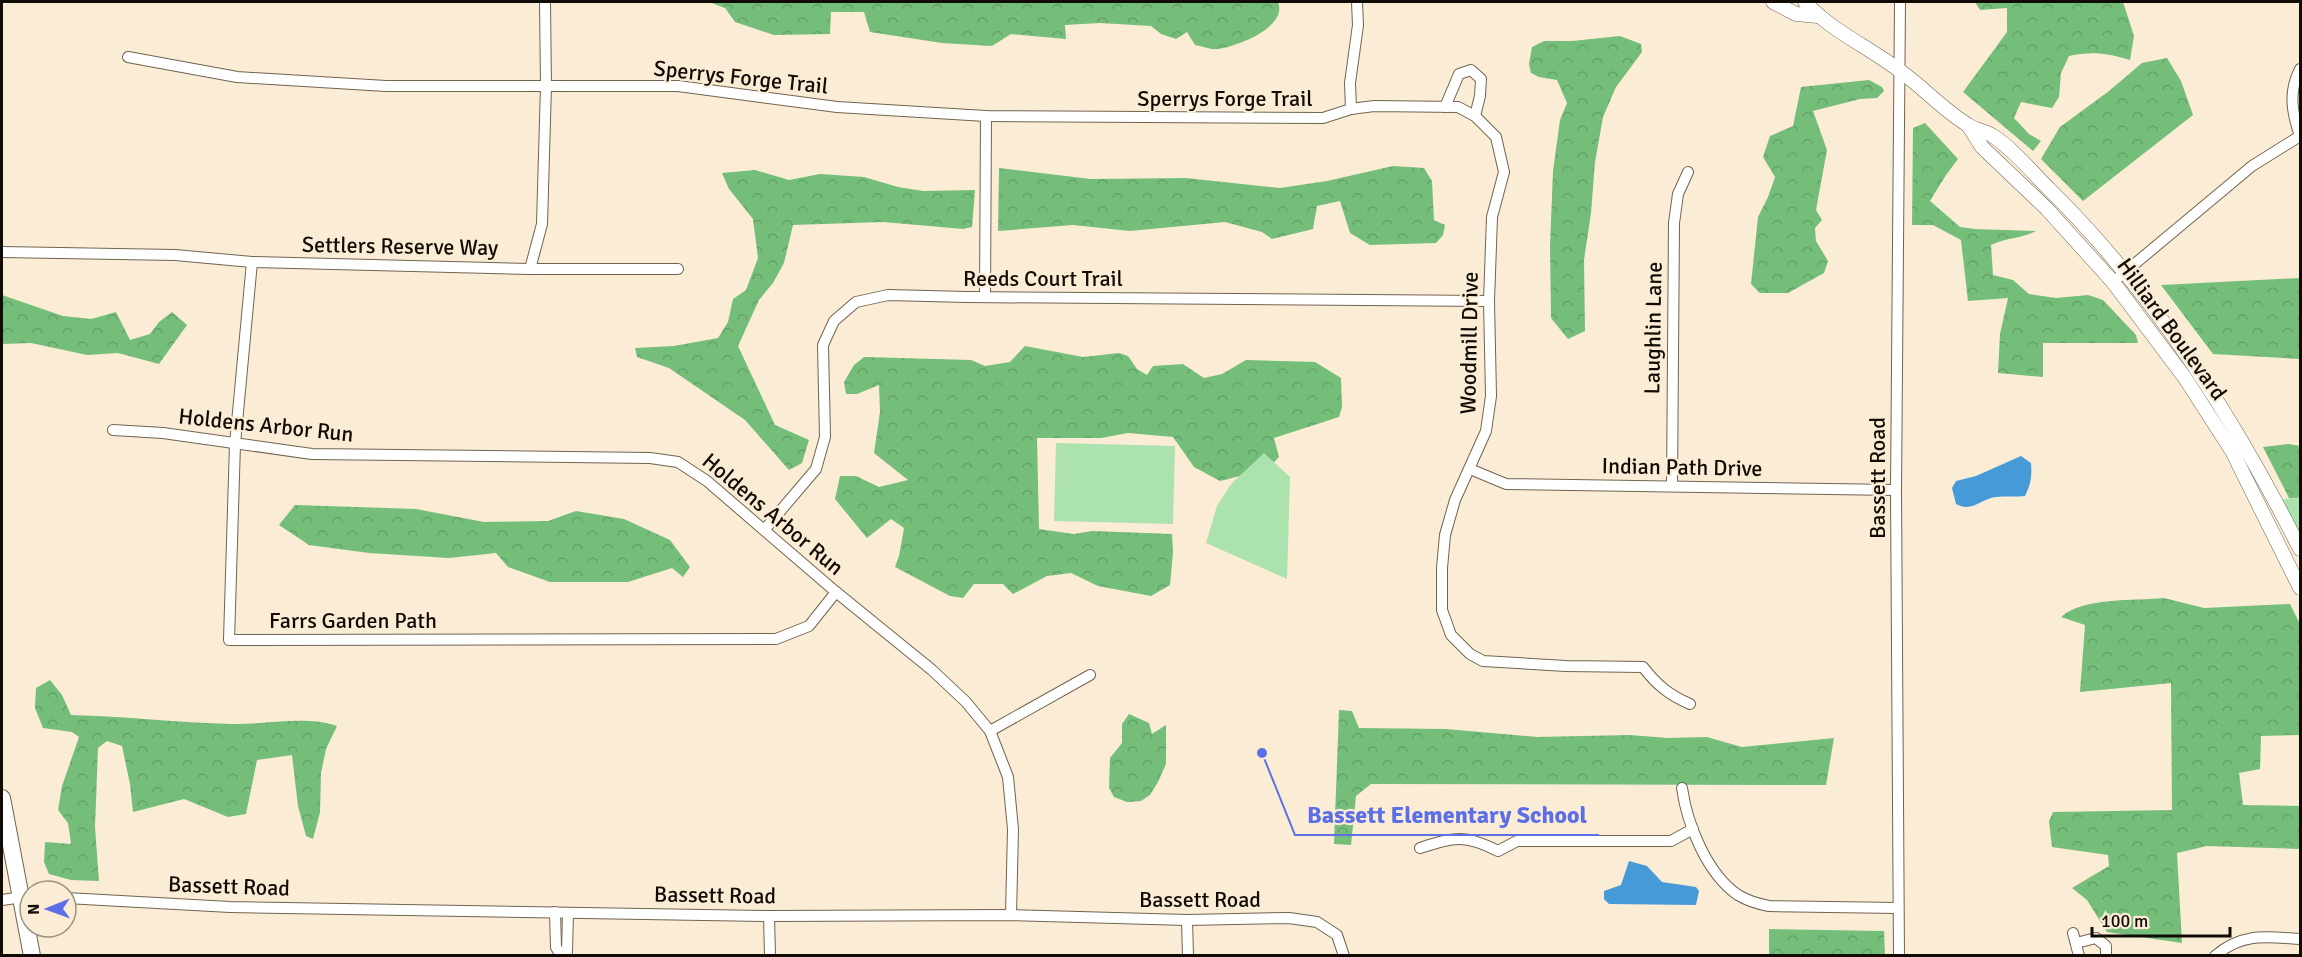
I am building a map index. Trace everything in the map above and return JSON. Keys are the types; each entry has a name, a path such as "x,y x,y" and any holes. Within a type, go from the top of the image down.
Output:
{"main road":[{"name":"Hilliard Boulevard","path":"1773,2 1796,14 1818,16"},
{"name":"Hilliard Boulevard","path":"1805,2 1818,16 1900,70 1968,125 1982,147 2119,278 2182,348 2218,400 2299,541"},
{"name":"Hilliard Boulevard","path":"2119,278 2232,451 2301,588"},
{"path":"2,798 22,879"},
{"path":"30,939 32,956"}],"street":[{"name":"Settlers Reserve Way","path":"2,252 175,255 252,262 530,269 542,224 546,86 545,2"},
{"path":"1352,109 1350,83 1358,25 1357,2"},
{"name":"Bassett Road","path":"1899,956 1896,490 1900,2"},
{"name":"Sperrys Forge Trail","path":"128,57 237,77 386,86 678,86 837,107 986,116 1323,118 1374,105 1458,107 1474,116"},
{"path":"2119,278 2252,166 2300,136 2292,102 2294,81 2301,69"},
{"path":"1445,107 1459,74 1471,70 1481,79 1480,96 1474,116"},
{"path":"985,297 986,116"},
{"name":"Woodmill Drive","path":"1474,116 1496,136 1504,172 1492,217 1489,301 1491,396 1486,431 1455,500 1445,535 1442,610 1451,635 1470,654 1483,661 1643,668 1658,686 1670,695 1690,704"},
{"name":"Laughlin Lane","path":"1672,486 1674,223 1678,194 1689,172"},
{"name":"Farrs Garden Path","path":"252,262 235,444 229,640 776,639 809,626 836,592"},
{"path":"530,269 678,268"},
{"name":"Reeds Court Trail","path":"765,529 816,469 825,437 823,345 834,321 856,302 888,295 1489,301"},
{"name":"Holdens Arbor Run","path":"113,430 163,433 312,454 650,458 678,462 707,481 836,592 932,669 966,702 990,731 1008,777 1012,829 1011,915"},
{"name":"Indian Path Drive","path":"1470,469 1506,484 1896,490"},
{"path":"2280,548 2299,541"},
{"path":"990,731 1090,675"},
{"path":"1682,788 1684,806 1712,867 1731,890 1750,902 1769,906 1898,909"},
{"path":"1420,848 1452,838 1480,842 1498,851 1517,841 1671,841 1693,829"},
{"path":"2,900 18,897"},
{"name":"Bassett Road","path":"78,899 230,907 568,913 769,916 1011,915 1187,920 1288,918 1317,922 1337,935 1344,956"},
{"path":"555,912 556,947 563,956 567,952 568,913"},
{"path":"769,916 770,956"},
{"path":"1187,920 1188,956"},
{"path":"2215,956 2236,940 2260,937 2301,939"},
{"path":"2079,956 2074,938 2097,938 2106,946 2106,956"}],"green space":[{"path":"709,2 1278,2 1279,11 1276,19 1259,34 1237,44 1218,49 1195,45 1187,32 1176,39 1161,34 1151,26 1100,23 1065,25 1066,39 1011,34 992,46 942,43 870,32 864,12 831,12 830,34 774,35 735,22 725,8"},
{"path":"1975,2 2123,2 2134,36 2130,60 2100,54 2069,56 2061,73 2059,97 2052,108 2021,102 2014,118 2029,134 2041,141 2033,151 1963,92 2007,32 2007,8 1980,10"},
{"path":"1620,36 1641,44 1642,52 1616,87 1603,117 1595,162 1584,260 1585,331 1568,339 1551,318 1550,246 1553,171 1560,120 1567,103 1557,80 1531,73 1529,64 1532,47 1544,41 1572,41"},
{"path":"2167,58 2181,81 2193,115 2083,201 2041,159 2060,127 2142,63"},
{"path":"1869,80 1882,87 1884,91 1877,98 1860,99 1813,111 1827,150 1816,210 1822,220 1815,228 1816,241 1828,261 1824,273 1788,293 1760,293 1751,284 1758,217 1775,177 1763,157 1770,136 1793,126 1801,87"},
{"path":"1925,123 1958,159 1930,201 1960,227 2036,231 1991,245 1993,275 2013,280 2029,294 2056,298 2088,295 2103,300 2136,335 2138,343 2043,343 2043,377 1998,373 2000,334 2008,298 1968,301 1961,240 1933,225 1912,225 1913,128"},
{"path":"1393,166 1424,168 1432,181 1434,220 1445,225 1443,235 1436,243 1370,245 1350,233 1340,201 1317,206 1313,229 1272,239 1262,232 1225,222 1130,231 1073,225 998,231 999,168 1091,179 1186,178 1280,188 1327,181"},
{"path":"755,170 789,180 820,174 864,177 898,187 923,191 975,190 972,227 963,229 883,222 793,225 784,263 773,283 759,300 738,346 775,425 809,440 802,463 789,470 745,420 669,368 637,357 635,348 674,346 718,338 728,322 733,299 746,290 758,258 753,219 729,189 722,173"},
{"path":"2300,278 2300,359 2213,354 2161,285"},
{"path":"2,295 63,316 91,319 116,312 130,340 150,334 159,322 172,312 187,325 159,364 118,353 87,355 31,343 2,344"},
{"path":"1025,346 1083,357 1119,353 1128,356 1137,369 1147,375 1153,366 1183,364 1204,378 1222,374 1246,360 1315,362 1341,378 1342,407 1339,417 1274,438 1279,457 1268,469 1220,481 1194,467 1173,437 1128,433 1101,438 1037,438 1039,529 1074,534 1092,531 1172,534 1170,585 1151,596 1098,586 1071,573 1047,576 1013,594 1003,584 974,584 963,598 950,596 895,567 904,528 891,519 867,538 835,499 840,476 856,476 879,487 908,480 874,453 880,412 879,385 857,394 846,394 844,382 854,365 864,357 971,360 985,366 1010,362"},
{"path":"1056,443 1175,446 1173,524 1054,521"},
{"path":"2289,444 2300,446 2300,499 2289,498 2263,447"},
{"path":"1264,453 1290,477 1287,579 1206,543 1217,506 1231,484"},
{"path":"2300,497 2300,541 2279,500"},
{"path":"295,505 416,509 484,522 548,521 576,511 624,519 670,540 690,567 683,577 672,568 628,582 550,582 508,567 496,553 449,558 369,553 309,545 279,525"},
{"path":"2164,598 2204,608 2290,604 2300,624 2300,735 2261,736 2260,769 2239,773 2243,805 2300,806 2300,849 2207,846 2177,853 2182,943 2107,932 2087,900 2072,888 2109,866 2108,855 2052,847 2049,821 2053,812 2172,810 2171,683 2080,692 2085,625 2061,617 2082,606 2096,603"},
{"path":"50,680 62,695 71,715 232,724 311,721 337,726 326,749 321,773 320,812 313,839 306,836 298,806 292,755 257,760 246,814 228,817 184,799 133,812 122,746 107,741 98,748 95,827 99,881 67,879 49,874 44,862 45,842 71,844 68,823 58,810 62,786 79,737 72,732 43,728 35,708 36,688"},
{"path":"1339,710 1352,711 1359,728 1446,729 1537,737 1630,735 1668,738 1707,737 1742,747 1834,738 1826,785 1371,784 1356,796 1351,845 1334,844"},
{"path":"1129,714 1149,723 1152,734 1166,725 1166,764 1150,795 1141,801 1127,802 1114,797 1109,788 1110,758 1122,743 1122,724"},
{"path":"1769,929 1884,931 1885,955 1769,955"}],"water":[{"path":"2021,456 2031,463 2031,480 2025,496 1990,498 1967,507 1956,504 1952,488 1956,481 1976,476"},
{"path":"1629,861 1647,866 1662,882 1696,887 1699,891 1696,905 1609,904 1604,899 1604,891 1621,885"}],"place":[{"name":"Bassett Elementary School","path":"1262,753"}]}
